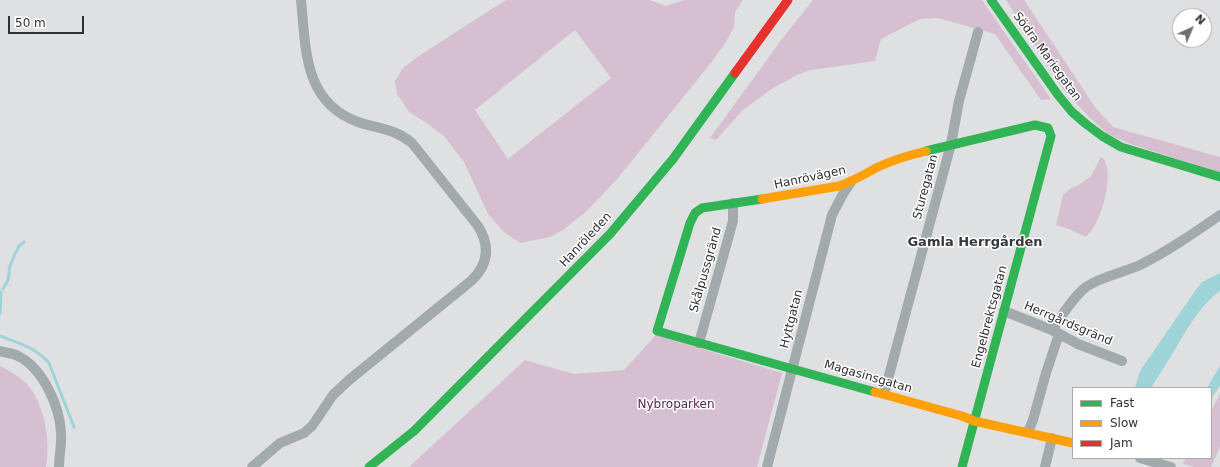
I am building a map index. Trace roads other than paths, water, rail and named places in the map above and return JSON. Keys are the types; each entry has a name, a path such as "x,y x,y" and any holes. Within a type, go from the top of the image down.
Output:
{"main road":[{"name":"Hanröleden","path":"369,467 419,426 610,234 681,147 788,0"},
{"name":"Södra Mariegatan","path":"991,0 1058,95 1072,112 1086,124 1102,136 1121,146 1220,177"},
{"name":"Hanrövägen","path":"656,331 692,217 702,208 808,192 851,182 894,160 951,144 1035,125 1046,127"},
{"name":"Engelbrektsgatan","path":"962,467 1050,136 1048,128 1046,127"},
{"name":"Magasinsgatan","path":"656,331 962,416 974,421 1072,443"}],"street":[{"path":"252,467 280,443 304,433 312,426 333,395 349,380 476,276 484,262 487,248 485,239 478,226 412,142 393,130 359,122 343,115 321,94 312,79 307,59 301,0"},
{"name":"Sturegatan","path":"884,394 951,144 959,101 978,32"},
{"name":"Hyttgatan","path":"767,467 832,216 842,194 851,182"},
{"name":"Skålpussgränd","path":"699,343 733,221 733,203"},
{"path":"1028,432 1033,420 1046,373 1055,332 1078,295 1088,286 1101,279 1139,265 1162,253 1198,231 1220,215"},
{"name":"Herrgårdsgränd","path":"1004,311 1055,332 1078,344 1122,361"},
{"path":"0,351 18,356 34,368 51,394 59,415 62,434 59,467"},
{"path":"1045,467 1052,438"},
{"path":"1143,459 1171,467"}],"water":[{"path":"1220,273 1220,291 1212,297 1192,321 1152,387 1135,387 1142,368 1202,282"},
{"path":"1220,366 1220,385 1212,398 1212,387 1208,387"}],"waterway":[{"path":"3,289 8,280 10,266 15,254 19,246 24,242"},
{"path":"0,314 1,292"},
{"path":"0,336 39,353 49,363 74,427"}],"district":[{"name":"Gamla Herrgården","path":"975,243"}],"park label":[{"name":"Nybroparken","path":"676,405"}]}
